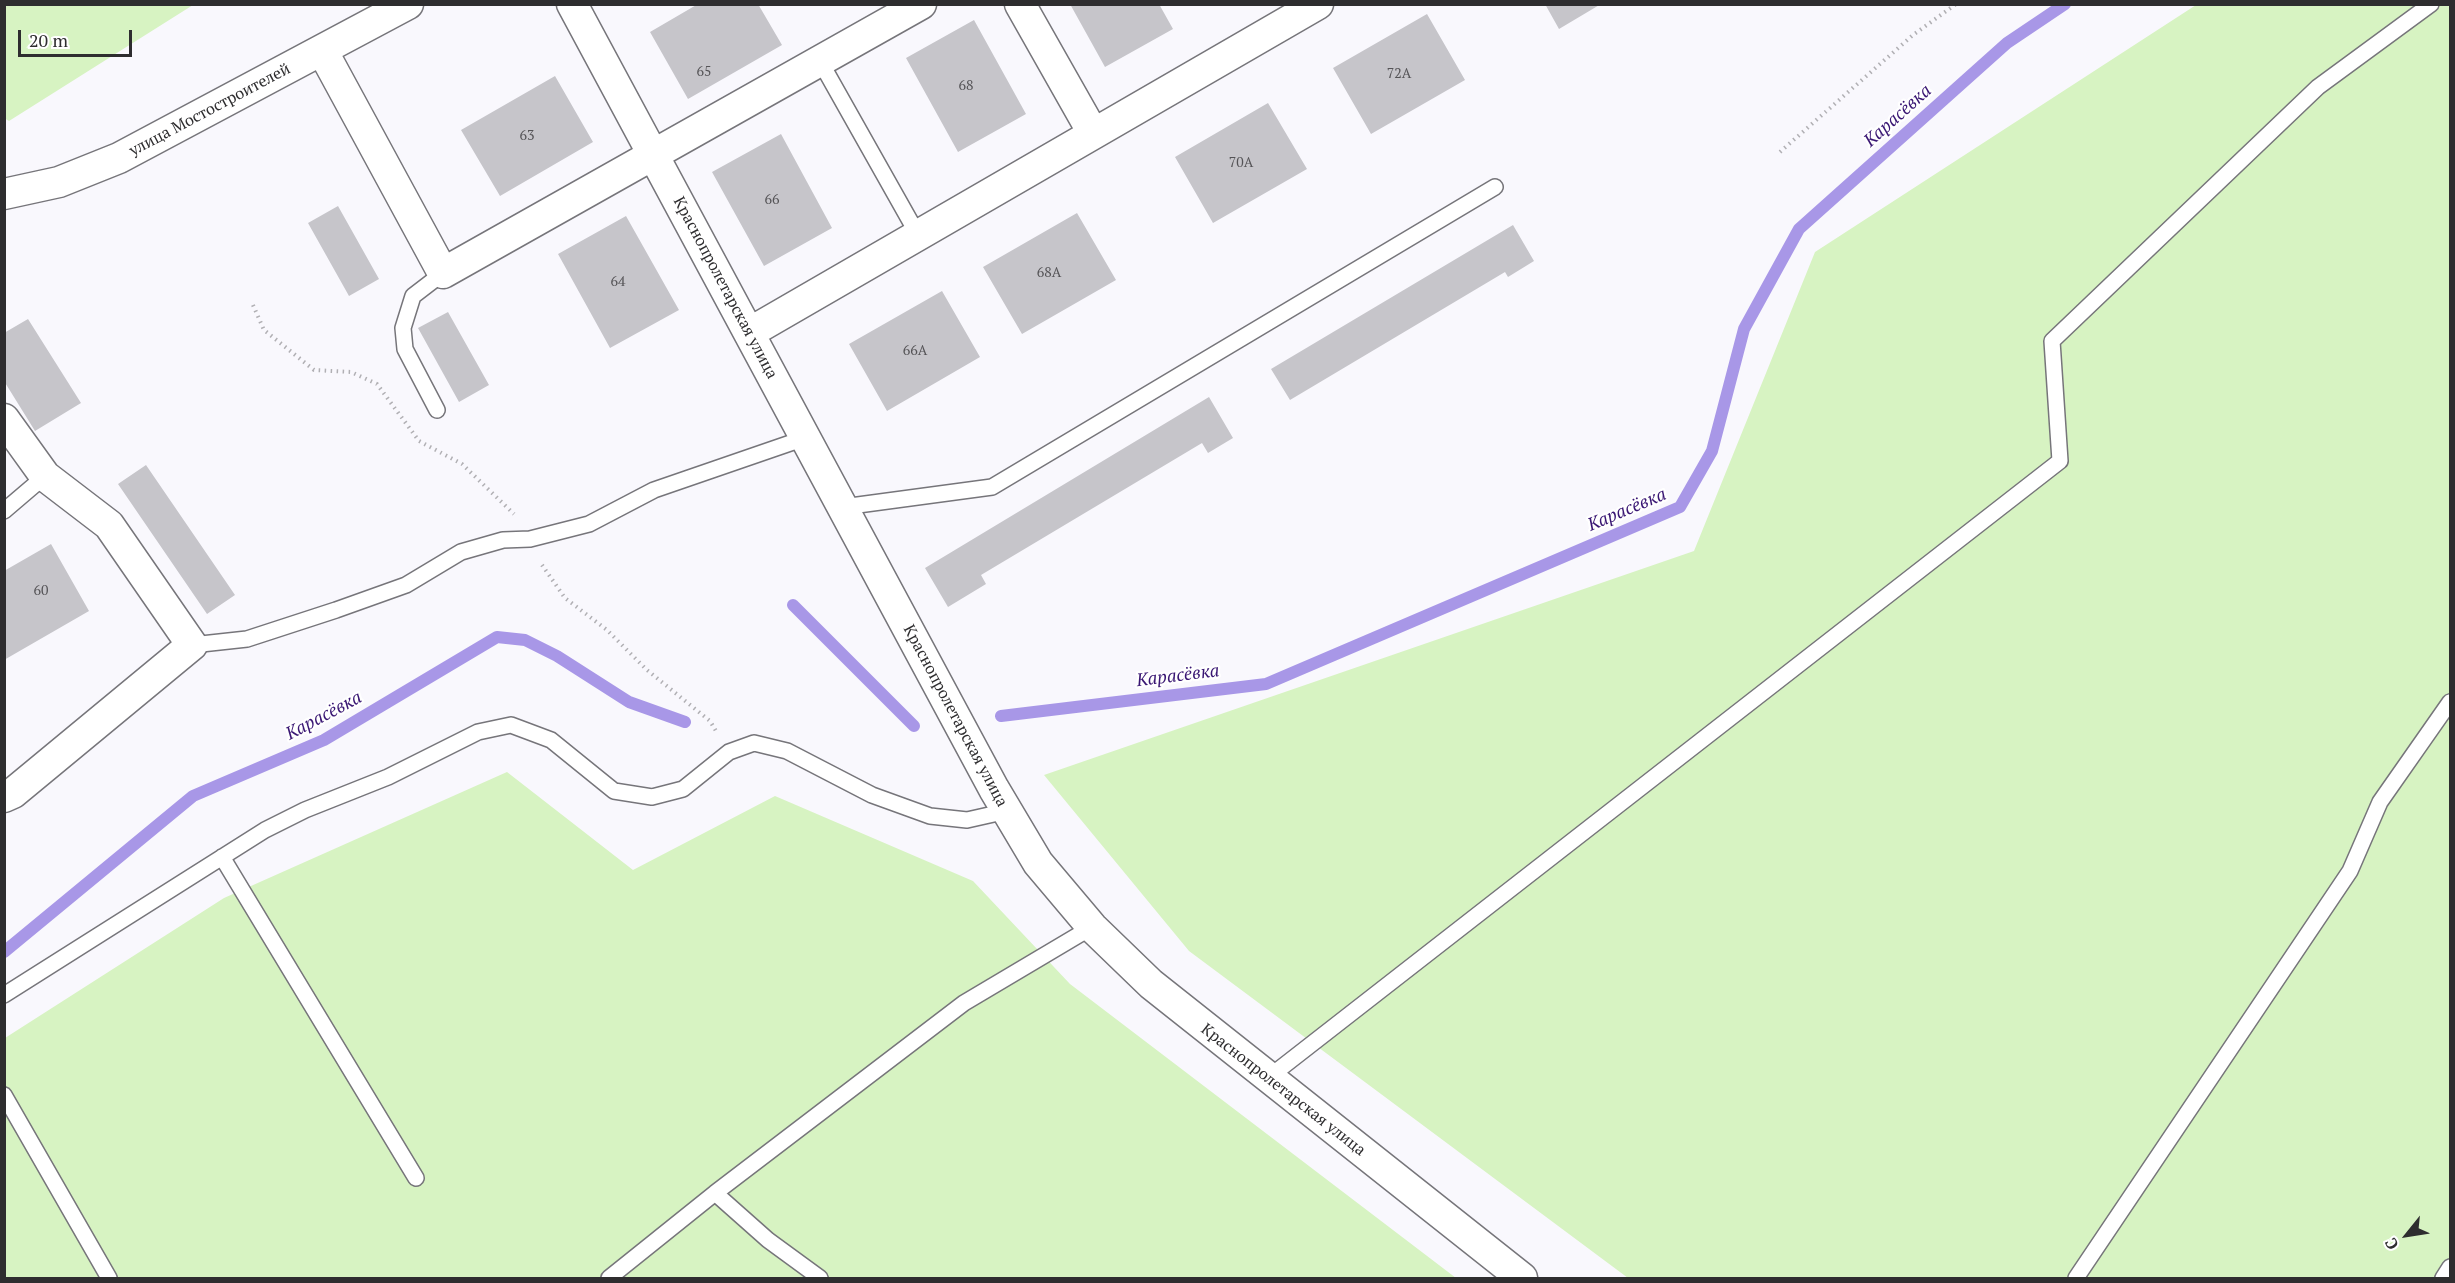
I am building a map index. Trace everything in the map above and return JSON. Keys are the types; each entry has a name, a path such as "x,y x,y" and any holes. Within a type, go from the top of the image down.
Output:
{"street":[{"name":"улица Мостостроителей","path":"4,194 59,182 119,158 408,4"},
{"name":"Краснопролетарская улица","path":"572,4 1007,811 1038,863 1092,927 1151,984 1522,1278"},
{"path":"322,50 443,273 921,4"},
{"path":"1020,4 1093,133"},
{"path":"749,333 1318,4"},
{"path":"4,419 45,476 110,525 192,645 13,793 4,797"}],"lane":[{"path":"1268,1078 2060,461 2052,341 2318,87 2431,4"},
{"path":"820,61 918,234"},
{"path":"843,507 992,487 1495,187"},
{"path":"437,410 405,349 403,328 413,296 443,273"},
{"path":"192,645 247,639 336,610 406,585 461,552 503,540 530,539 589,524 654,490 806,438"},
{"path":"4,511 45,476"},
{"path":"2076,1278 2350,872 2380,802 2451,702"},
{"path":"4,995 265,830 304,810 388,777 478,732 511,725 551,740 614,791 652,796 683,789 729,752 754,743 787,751 872,795 930,816 967,820 1007,811"},
{"path":"222,857 416,1178"},
{"path":"609,1278 715,1193 964,1003 1092,927"},
{"path":"4,1095 109,1278"},
{"path":"715,1193 768,1240 820,1278"},
{"path":"2443,1278 2451,1267"}],"path":[{"path":"1779,152 1913,35 1956,4"}],"green space":[{"path":"4,5 193,5 9,121 4,118"},
{"path":"2196,5 2450,5 2450,1278 1628,1278 1189,951 1044,775 1694,551 1815,252"},
{"path":"507,772 633,870 775,796 973,881 1070,984 1456,1278 5,1278 5,1038 224,898"}],"building":[{"path":"698,4 758,4 782,45 688,99 650,32"},
{"path":"1070,4 1159,4 1173,29 1105,67"},
{"path":"1545,4 1601,4 1559,29"},
{"path":"1427,14 1465,80 1371,134 1333,68"},
{"path":"974,20 1026,114 958,152 906,58"},
{"path":"555,76 593,142 500,196 461,130"},
{"path":"1268,103 1307,169 1213,223 1175,157"},
{"path":"781,134 832,228 764,266 712,172"},
{"path":"338,206 379,279 349,296 308,223"},
{"path":"1077,213 1116,280 1022,334 983,267"},
{"path":"626,216 679,310 610,348 558,254"},
{"path":"1513,225 1534,261 1508,277 1505,272 1290,400 1271,369"},
{"path":"942,291 980,357 887,411 849,344"},
{"path":"448,312 489,385 459,402 418,328"},
{"path":"28,319 81,403 35,431 4,381 4,333"},
{"path":"1209,397 1233,438 1208,453 1202,443 981,575 986,584 948,607 925,568"},
{"path":"146,465 235,595 207,614 118,484"},
{"path":"51,544 89,611 4,660 4,571"}],"waterway":[{"name":"Карасёвка","path":"1001,716 1266,684 1680,507 1712,451 1744,329 1799,229 2007,43 2065,4"},
{"name":"Карасёвка","path":"793,605 914,726"},
{"name":"Карасёвка","path":"4,952 193,796 324,740 497,637 525,640 557,656 629,702 685,722"}]}
